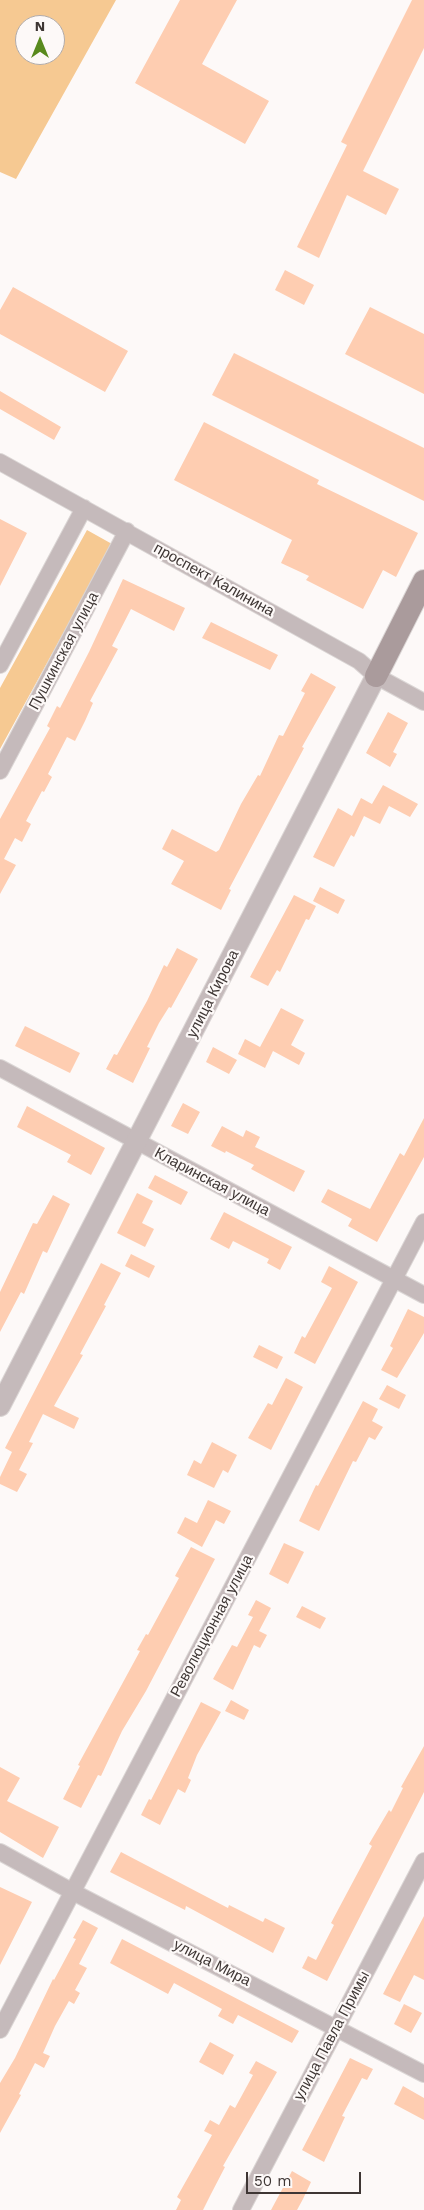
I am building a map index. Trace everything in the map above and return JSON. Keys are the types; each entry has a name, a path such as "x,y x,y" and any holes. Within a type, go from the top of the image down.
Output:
{"main road":[{"name":"улица Кирова","path":"376,676 424,582"}],"street":[{"name":"проспект Калинина","path":"0,462 359,661 376,676 424,702"},
{"path":"0,665 84,508"},
{"name":"Пушкинская улица","path":"0,771 127,531"},
{"name":"улица Кирова","path":"0,1406 376,676"},
{"name":"Кларинская улица","path":"0,1068 424,1295"},
{"name":"Революционная улица","path":"0,2030 424,1222"},
{"name":"улица Мира","path":"0,1852 73,1892 424,2074"},
{"name":"улица Павла Примы","path":"241,2210 424,1861"}],"shaded area":[{"path":"0,0 116,0 16,179 0,172"},
{"path":"87,530 112,544 0,749 0,688"}],"building":[{"path":"180,0 237,0 202,64 269,101 245,144 135,83"},
{"path":"412,0 424,0 424,48 363,171 399,189 386,215 347,195 319,258 297,247 347,145 341,142"},
{"path":"285,270 314,285 304,305 275,290"},
{"path":"13,287 128,351 105,392 0,334 0,310"},
{"path":"370,307 424,334 424,394 345,354"},
{"path":"234,353 424,448 424,501 212,395"},
{"path":"0,391 61,427 54,440 0,409"},
{"path":"204,422 319,480 317,484 418,533 396,577 383,570 363,609 306,580 309,576 281,563 292,540 174,480"},
{"path":"0,519 27,533 0,586"},
{"path":"123,579 185,608 174,631 131,609 112,646 118,649 90,701 93,703 75,741 67,737 48,774 52,777 26,821 31,824 22,842 15,838 4,859 16,865 0,894 0,819 50,728 47,726 57,706 60,708 89,652"},
{"path":"211,622 278,655 270,670 202,638"},
{"path":"311,673 336,687 302,747 304,748 229,889 231,890 221,910 171,884 184,861 162,849 172,829 216,852 219,850 241,804 258,775 260,776 279,735 283,736 305,693 301,691"},
{"path":"388,712 408,723 393,752 397,754 390,767 366,753"},
{"path":"383,785 418,804 410,817 389,806 380,824 364,816 354,837 351,835 334,867 313,857 338,808 352,816 361,798 372,804"},
{"path":"320,887 345,900 338,914 313,901"},
{"path":"294,895 316,906 309,920 306,919 280,972 277,970 268,986 250,977"},
{"path":"177,948 198,959 171,1008 169,1007 159,1023 147,1047 150,1048 133,1083 106,1069 114,1054 117,1055 147,1001 164,965 167,967"},
{"path":"281,1008 304,1020 291,1045 305,1053 299,1065 273,1051 265,1068 238,1054 245,1039 260,1047"},
{"path":"25,1026 80,1053 70,1073 15,1046"},
{"path":"213,1047 237,1060 229,1074 206,1062"},
{"path":"183,1103 200,1112 188,1134 171,1126"},
{"path":"27,1106 105,1148 91,1175 67,1162 71,1155 17,1127"},
{"path":"424,1118 424,1157 377,1242 348,1226 352,1219 321,1202 328,1189 370,1209 400,1153 404,1156"},
{"path":"222,1126 243,1137 246,1130 260,1137 255,1147 305,1171 294,1192 251,1169 254,1165 211,1146"},
{"path":"155,1175 188,1192 181,1205 148,1188"},
{"path":"137,1193 153,1201 142,1223 154,1229 145,1247 117,1233"},
{"path":"53,1195 70,1204 47,1253 43,1251 24,1294 21,1292 0,1332 0,1292 33,1223 37,1224"},
{"path":"224,1212 292,1247 280,1270 267,1263 269,1259 233,1241 229,1249 210,1239"},
{"path":"131,1254 155,1266 149,1278 125,1266"},
{"path":"101,1263 121,1273 104,1305 106,1306 80,1354 83,1355 54,1406 79,1418 74,1429 43,1414 29,1442 33,1443 19,1470 27,1474 17,1492 0,1484 0,1477 12,1452 5,1448"},
{"path":"329,1266 358,1282 315,1364 294,1353 302,1336 305,1338 332,1288 321,1282"},
{"path":"408,1309 424,1317 424,1333 397,1378 381,1370 393,1348 390,1346"},
{"path":"259,1345 283,1357 277,1369 253,1357"},
{"path":"286,1378 303,1387 271,1450 248,1438 268,1403 272,1405"},
{"path":"387,1385 406,1395 399,1409 379,1399"},
{"path":"363,1401 378,1409 372,1421 383,1427 375,1440 369,1437 356,1462 353,1461 319,1531 299,1521 316,1485 318,1486"},
{"path":"212,1442 237,1455 228,1473 223,1470 214,1488 187,1475 194,1460 201,1464"},
{"path":"208,1500 231,1511 224,1524 216,1520 202,1547 177,1533 185,1517 197,1523"},
{"path":"284,1543 304,1552 288,1584 269,1574"},
{"path":"191,1547 215,1559 146,1691 122,1731 101,1776 98,1775 81,1808 63,1799 80,1766 78,1765 140,1651 137,1650 146,1634 148,1635 179,1578 175,1576"},
{"path":"256,1600 271,1608 259,1631 267,1635 260,1648 254,1645 233,1690 213,1679 232,1645 237,1647 253,1617 248,1615"},
{"path":"302,1606 326,1618 320,1629 296,1617"},
{"path":"231,1700 249,1710 244,1720 225,1711"},
{"path":"201,1702 221,1712 197,1755 188,1778 191,1780 185,1793 178,1789 160,1825 141,1815 149,1799 151,1800"},
{"path":"424,1746 424,1792 327,1981 302,1968 308,1956 316,1960 334,1925 331,1923 372,1846 369,1844 389,1810 391,1812 403,1788 401,1787"},
{"path":"0,1767 20,1778 7,1801 59,1827 43,1858 0,1832"},
{"path":"121,1852 228,1908 229,1905 263,1922 265,1918 285,1928 273,1953 186,1906 185,1910 110,1872"},
{"path":"0,1887 32,1902 0,1965"},
{"path":"424,1916 424,1980 414,1975 400,2002 383,1994"},
{"path":"83,1920 98,1928 79,1964 87,1968 75,1990 80,1993 74,2004 69,2001 55,2026 43,2053 50,2056 44,2068 35,2063 19,2094 21,2095 0,2133 0,2083 15,2058 53,1979 76,1939 73,1938"},
{"path":"122,1939 299,2031 292,2043 238,2015 233,2024 218,2016 222,2009 174,1983 168,1994 110,1963"},
{"path":"404,2004 422,2013 411,2033 394,2024"},
{"path":"210,2042 234,2055 223,2075 199,2062"},
{"path":"350,2058 373,2069 367,2080 362,2078 342,2116 345,2117 324,2162 302,2150"},
{"path":"256,2061 277,2072 223,2166 225,2167 203,2210 176,2210 181,2200 177,2197 212,2135 204,2131 210,2120 219,2125 230,2105 235,2108 253,2075 249,2073"},
{"path":"403,2086 424,2098 424,2120 394,2104"},
{"path":"292,2171 311,2182 303,2199 297,2210 271,2210"}]}
